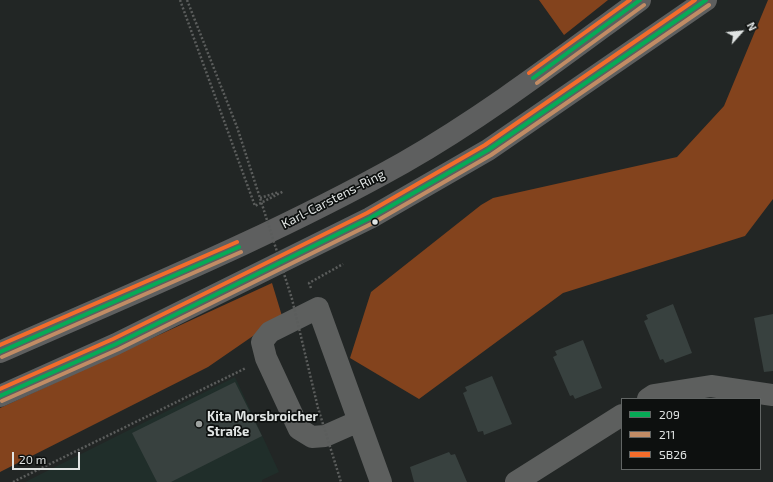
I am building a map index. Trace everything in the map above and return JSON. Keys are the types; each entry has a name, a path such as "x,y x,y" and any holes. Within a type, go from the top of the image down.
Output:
{"main road":[{"name":"Karl-Carstens-Ring","path":"0,352 226,253 314,210 404,162 493,108 640,0"},
{"path":"0,396 116,344 376,214 488,150 706,0"}],"street":[{"path":"358,421 325,436 312,437 299,429 266,358 262,342 270,332 318,308 381,482"},
{"path":"650,398 711,386 773,395"},
{"path":"516,482 621,416"}],"path":[{"path":"180,0 255,206 284,191 260,198"},
{"path":"187,0 237,127 260,198 292,300 318,408 341,482"},
{"path":"318,308 309,283 343,264"},
{"path":"13,482 266,358"}],"shaded area":[{"path":"539,0 608,0 564,35"},
{"path":"768,0 773,0 773,199 745,236 563,293 419,399 350,358 371,292 481,205 493,198 677,157 724,106"},
{"path":"272,283 282,316 208,367 0,472 0,408"},
{"name":"Kita Morsbroicher Straße","path":"235,377 279,472 262,480 262,482 25,482"}],"building":[{"path":"673,304 692,353 665,363 663,359 660,360 644,321 648,319 646,315"},
{"path":"773,314 773,371 764,372 754,318"},
{"path":"583,340 602,388 575,399 573,395 570,396 553,357 557,355 555,351"},
{"path":"492,376 512,424 484,435 483,431 478,432 463,393 467,391 465,387"},
{"path":"235,382 262,436 171,482 157,482 132,433"},
{"path":"449,452 451,455 455,454 467,482 414,482 410,467"}],"transit line":[{"name":"SB26","path":"529,73 630,0"},
{"name":"209","path":"533,78 640,0"},
{"name":"SB26","path":"0,389 113,339 367,213 485,145 695,0"},
{"name":"209","path":"0,396 116,344 370,218 488,150 706,0"},
{"name":"211","path":"537,83 644,5"},
{"name":"211","path":"2,401 119,349 373,223 491,155 709,5"},
{"name":"SB26","path":"0,345 237,242"},
{"name":"209","path":"0,352 239,247"},
{"name":"211","path":"2,357 241,252"}],"place":[{"name":"Kita Morsbroicher Straße","path":"199,424"}]}
